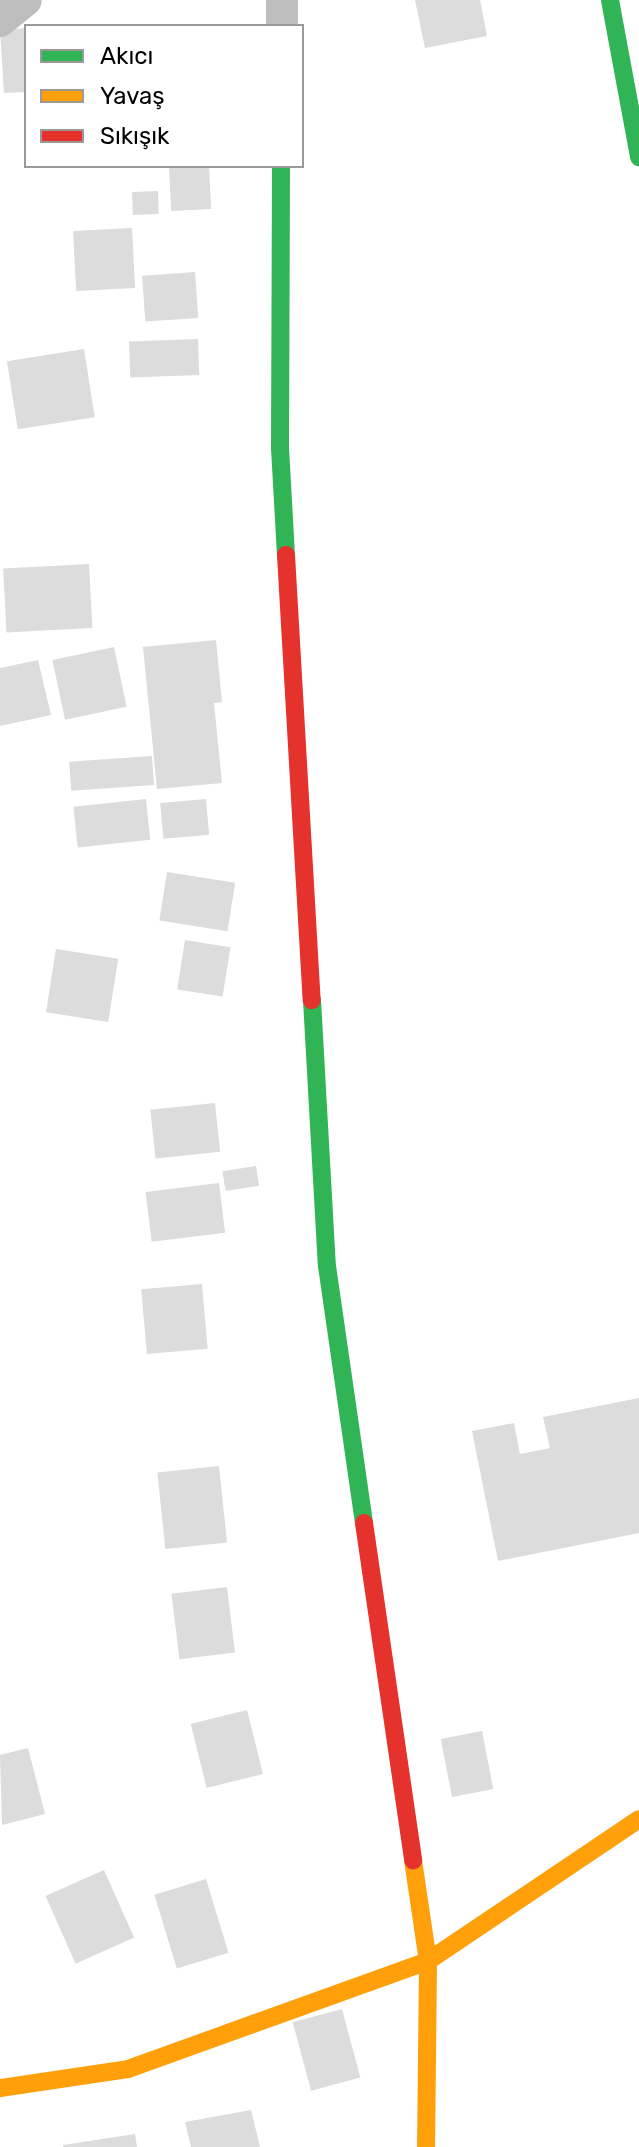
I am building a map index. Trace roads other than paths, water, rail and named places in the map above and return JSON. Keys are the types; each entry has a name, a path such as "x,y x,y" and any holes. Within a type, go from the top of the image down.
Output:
{"street":[{"path":"0,21 26,0"},
{"path":"282,0 282,24"},
{"path":"610,0 639,157"},
{"path":"281,168 280,448 327,1266 428,1961 426,2147"},
{"path":"0,2088 128,2069 428,1961 639,1819"}]}
